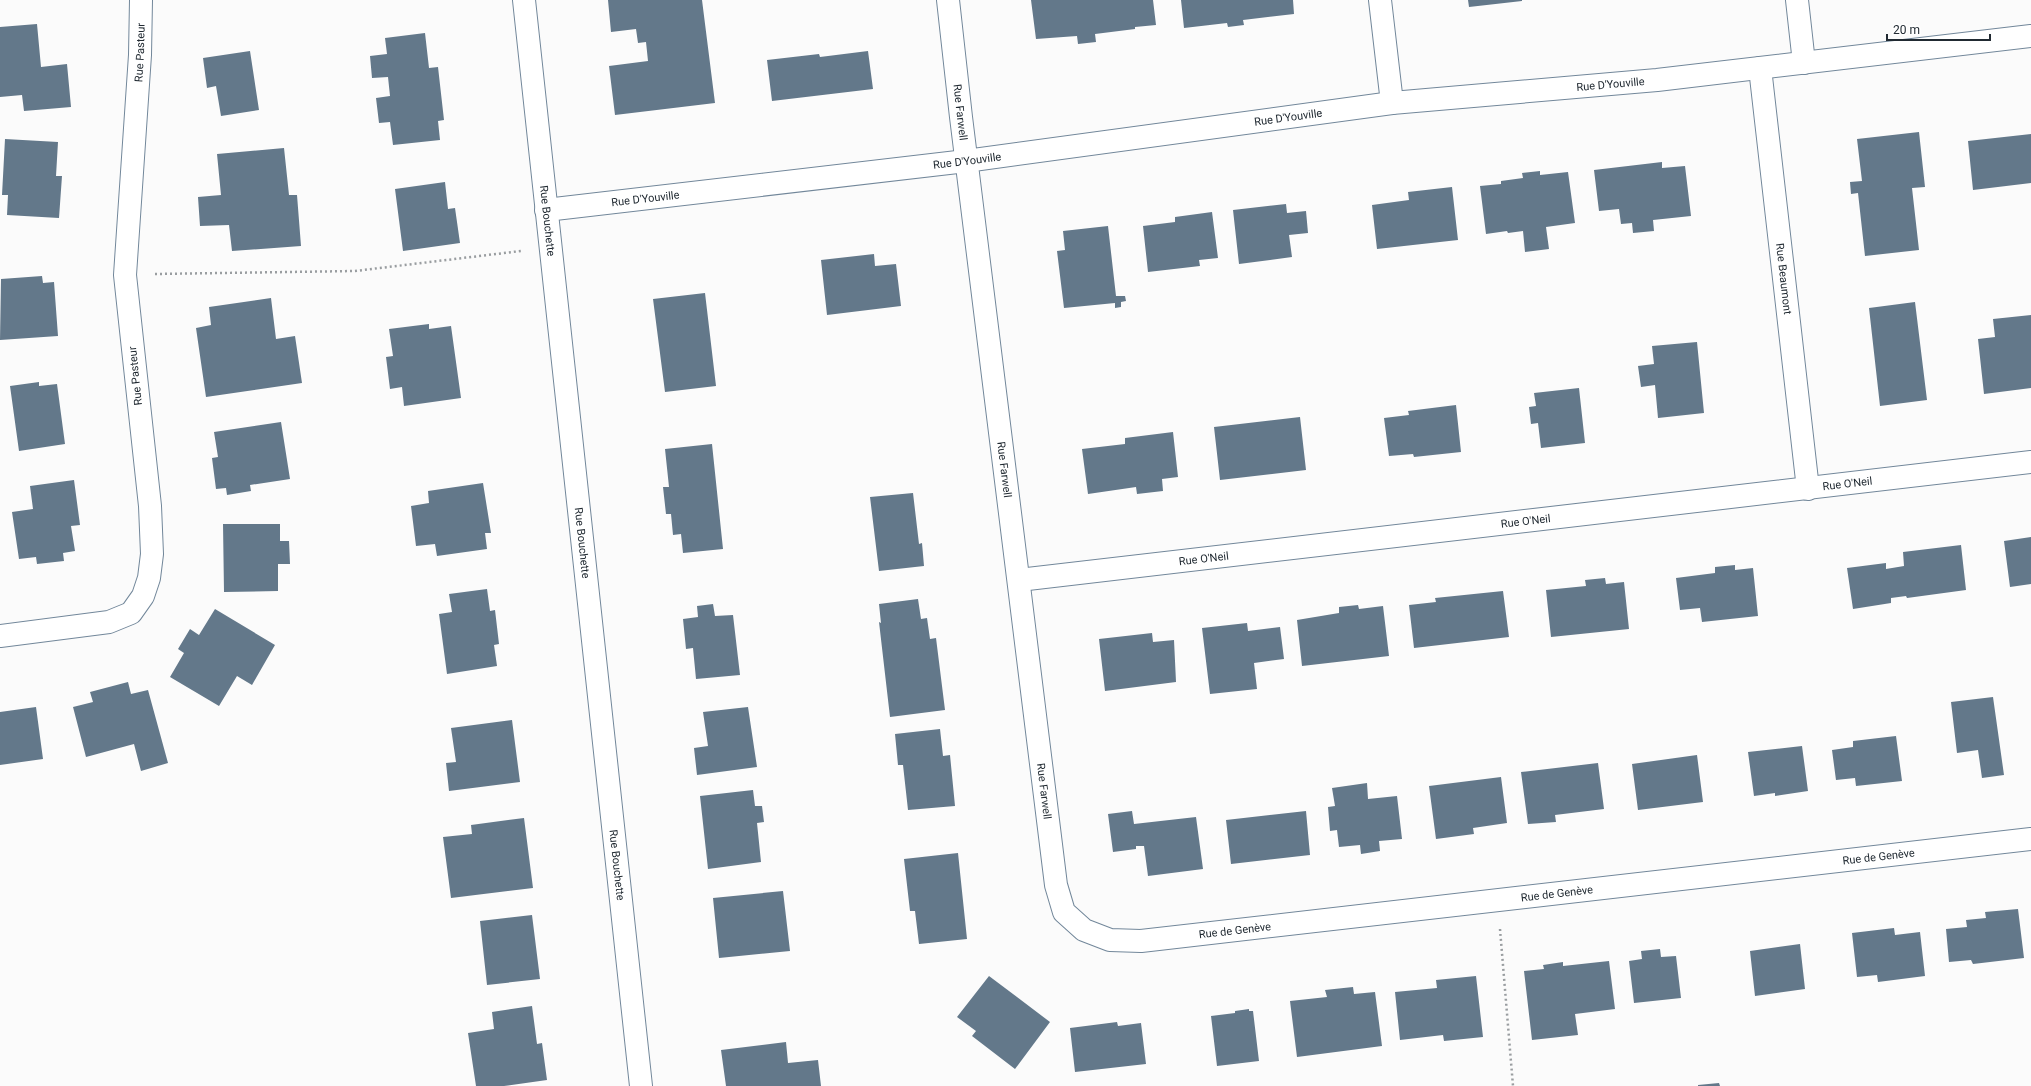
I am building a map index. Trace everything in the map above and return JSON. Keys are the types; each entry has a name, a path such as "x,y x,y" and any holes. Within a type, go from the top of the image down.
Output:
{"street":[{"name":"Rue Pasteur","path":"0,636 110,622 131,613 143,596 149,578 152,554 150,506 125,275 140,56 141,0"},
{"name":"Rue Bouchette","path":"524,0 613,813 641,1086"},
{"name":"Rue Farwell","path":"948,0 966,161 1056,885 1064,912 1084,930"},
{"path":"1380,0 1392,103"},
{"path":"1797,0 1804,63"},
{"name":"Rue D'Youville","path":"546,210 966,161 1392,103 1657,80 2031,36"},
{"name":"Rue Beaumont","path":"1760,68 1808,489"},
{"name":"Rue O'Neil","path":"1019,580 2031,462"},
{"name":"Rue de Genève","path":"1084,930 1110,940 1141,941 2031,839"}],"path":[{"path":"125,275 355,271 550,246"},
{"path":"1498,901 1513,1086"}],"building":[{"path":"608,0 702,0 715,103 615,115 609,66 648,61 646,42 638,43 636,29 611,32"},
{"path":"1031,0 1153,0 1156,25 1095,34 1096,42 1078,44 1077,36 1036,39"},
{"path":"1181,0 1293,0 1294,14 1243,20 1244,25 1228,27 1227,23 1184,28"},
{"path":"1468,0 1522,0 1522,1 1469,7"},
{"path":"37,24 41,67 67,64 71,107 24,111 22,95 0,97 0,27"},
{"path":"425,33 429,68 438,67 444,120 438,121 440,140 393,145 390,122 379,123 376,98 390,96 388,77 372,78 370,56 387,54 385,38"},
{"path":"250,51 259,110 221,116 216,86 207,88 203,58"},
{"path":"868,51 873,89 772,101 767,60 819,54 820,57"},
{"path":"1919,132 1925,187 1912,188 1919,250 1865,256 1858,193 1851,194 1850,182 1862,181 1857,139"},
{"path":"2031,134 2031,183 1973,190 1968,141"},
{"path":"5,139 58,142 56,176 62,176 59,218 7,215 8,195 2,195"},
{"path":"284,148 289,195 297,195 301,246 232,251 229,225 200,226 198,197 221,195 217,154"},
{"path":"1662,162 1662,168 1685,166 1691,216 1653,220 1654,231 1633,233 1632,223 1621,224 1619,209 1599,211 1594,170"},
{"path":"1540,171 1540,175 1568,172 1575,223 1546,227 1549,249 1525,252 1523,231 1508,233 1507,231 1486,234 1480,186 1501,184 1501,181 1523,178 1522,173"},
{"path":"445,182 448,209 455,208 460,243 403,251 395,189"},
{"path":"1452,187 1458,240 1377,249 1372,205 1409,200 1408,192"},
{"path":"1286,204 1287,213 1306,211 1308,233 1289,235 1292,257 1239,264 1233,210"},
{"path":"1212,212 1218,258 1199,260 1200,266 1148,272 1143,226 1175,222 1175,217"},
{"path":"1108,226 1116,296 1125,296 1126,301 1121,302 1121,307 1115,308 1115,303 1064,308 1057,251 1065,250 1063,231"},
{"path":"874,254 875,266 896,264 901,306 827,315 821,260"},
{"path":"42,276 43,283 54,282 58,336 0,340 1,279"},
{"path":"705,293 716,386 665,392 653,299"},
{"path":"271,298 276,339 295,336 302,383 206,397 196,328 211,325 209,307"},
{"path":"1915,302 1927,400 1880,406 1869,308"},
{"path":"2031,315 2031,388 1984,394 1978,339 1995,337 1993,319"},
{"path":"429,324 429,329 451,326 461,398 404,406 402,387 390,389 386,357 393,356 389,329"},
{"path":"1697,342 1704,413 1658,418 1655,385 1641,387 1638,366 1654,364 1652,346"},
{"path":"39,382 39,386 57,384 65,444 19,451 10,386"},
{"path":"1579,388 1585,443 1541,448 1538,423 1531,424 1529,407 1536,406 1534,393"},
{"path":"1456,405 1461,452 1414,457 1413,454 1389,456 1384,418 1409,415 1408,411"},
{"path":"1300,417 1306,470 1220,480 1214,427"},
{"path":"281,422 290,479 250,485 251,491 227,495 226,488 216,489 212,458 218,457 214,432"},
{"path":"1173,432 1178,477 1162,479 1163,491 1137,494 1136,487 1088,494 1082,449 1125,444 1125,438"},
{"path":"712,444 723,549 683,553 681,534 673,535 671,514 666,514 663,487 669,487 665,449"},
{"path":"74,480 80,525 71,526 75,551 63,553 64,561 37,564 36,557 19,559 12,512 33,509 30,486"},
{"path":"483,483 491,533 485,533 487,549 437,556 435,544 416,546 411,506 429,503 428,491"},
{"path":"913,493 919,544 922,543 924,566 879,571 870,497"},
{"path":"223,524 280,524 280,541 289,541 290,564 278,564 278,591 224,592"},
{"path":"2031,537 2031,584 2010,587 2004,541"},
{"path":"1961,545 1966,590 1907,598 1906,596 1891,598 1891,603 1853,609 1847,568 1886,563 1886,569 1904,566 1903,552"},
{"path":"1735,565 1735,570 1753,568 1758,616 1702,622 1700,608 1680,610 1676,578 1715,573 1715,567"},
{"path":"1605,578 1606,584 1624,582 1629,629 1551,637 1546,590 1586,586 1585,580"},
{"path":"487,589 490,611 495,610 499,644 494,645 497,666 447,674 439,614 452,612 449,594"},
{"path":"1503,591 1509,637 1414,648 1409,605 1436,602 1435,598"},
{"path":"918,599 921,619 927,618 930,639 936,638 945,710 890,717 879,622 881,623 879,604"},
{"path":"713,604 715,616 733,615 740,675 696,679 693,648 686,649 683,619 698,617 697,606"},
{"path":"1358,605 1359,609 1383,606 1389,656 1302,666 1297,620 1339,613 1339,607"},
{"path":"215,609 275,645 252,685 237,676 219,706 170,677 184,653 178,649 190,629 199,635"},
{"path":"1247,623 1248,631 1280,627 1284,659 1254,663 1257,689 1210,694 1202,628"},
{"path":"1152,633 1153,642 1174,640 1176,682 1105,691 1099,639"},
{"path":"128,682 131,694 148,690 168,763 141,771 134,744 86,757 73,707 93,702 90,692"},
{"path":"1993,697 2004,775 1982,778 1978,750 1957,753 1951,702"},
{"path":"36,707 43,759 0,765 0,712"},
{"path":"748,707 757,767 697,775 694,748 708,746 703,712"},
{"path":"512,720 520,782 449,791 446,763 456,762 451,728"},
{"path":"940,729 943,756 950,755 955,806 908,810 903,765 898,765 895,734"},
{"path":"1896,736 1902,781 1856,786 1855,778 1836,780 1832,750 1853,747 1853,741"},
{"path":"1802,746 1808,791 1775,796 1775,793 1754,796 1748,752"},
{"path":"1697,755 1703,802 1638,810 1632,764"},
{"path":"1598,763 1604,809 1555,815 1556,822 1528,824 1521,772"},
{"path":"1501,777 1507,823 1473,828 1474,834 1436,839 1429,786"},
{"path":"1367,783 1368,799 1397,796 1402,839 1379,841 1380,851 1361,854 1360,845 1339,847 1337,830 1330,831 1328,807 1335,806 1332,788"},
{"path":"753,790 755,806 762,806 764,822 757,823 761,862 708,869 700,796"},
{"path":"1132,811 1134,824 1196,817 1203,869 1148,876 1144,846 1136,846 1136,849 1113,852 1108,814"},
{"path":"1306,811 1310,855 1231,864 1226,820"},
{"path":"524,818 533,888 451,898 443,837 472,834 471,825"},
{"path":"958,853 967,939 919,944 915,911 910,911 904,859"},
{"path":"783,891 790,951 719,958 713,898"},
{"path":"2018,909 2024,958 1973,964 1971,960 1949,962 1946,929 1967,927 1966,920 1986,918 1985,912"},
{"path":"532,915 540,979 487,985 480,921"},
{"path":"1894,928 1895,935 1920,932 1925,976 1878,982 1877,975 1857,977 1852,933"},
{"path":"1800,944 1805,989 1755,996 1750,951"},
{"path":"1660,949 1661,957 1676,956 1681,998 1634,1003 1629,961 1642,959 1641,951"},
{"path":"1609,961 1615,1009 1575,1014 1578,1035 1532,1040 1524,971 1544,969 1543,965 1563,962 1563,966"},
{"path":"989,976 1050,1022 1015,1069 972,1036 976,1031 957,1017"},
{"path":"1476,976 1483,1037 1444,1041 1443,1035 1400,1040 1395,992 1437,988 1436,980"},
{"path":"1353,987 1354,994 1375,992 1382,1046 1297,1057 1290,1001 1327,997 1325,990"},
{"path":"532,1006 537,1044 542,1043 547,1080 504,1086 476,1086 468,1033 494,1029 492,1012"},
{"path":"1249,1009 1249,1011 1253,1011 1259,1061 1217,1066 1211,1016 1235,1013 1235,1011"},
{"path":"1117,1022 1118,1026 1141,1023 1146,1064 1075,1072 1070,1028"},
{"path":"786,1042 788,1063 818,1060 821,1086 726,1086 721,1050"},
{"path":"1719,1083 1720,1086 1698,1086 1698,1085"}]}
